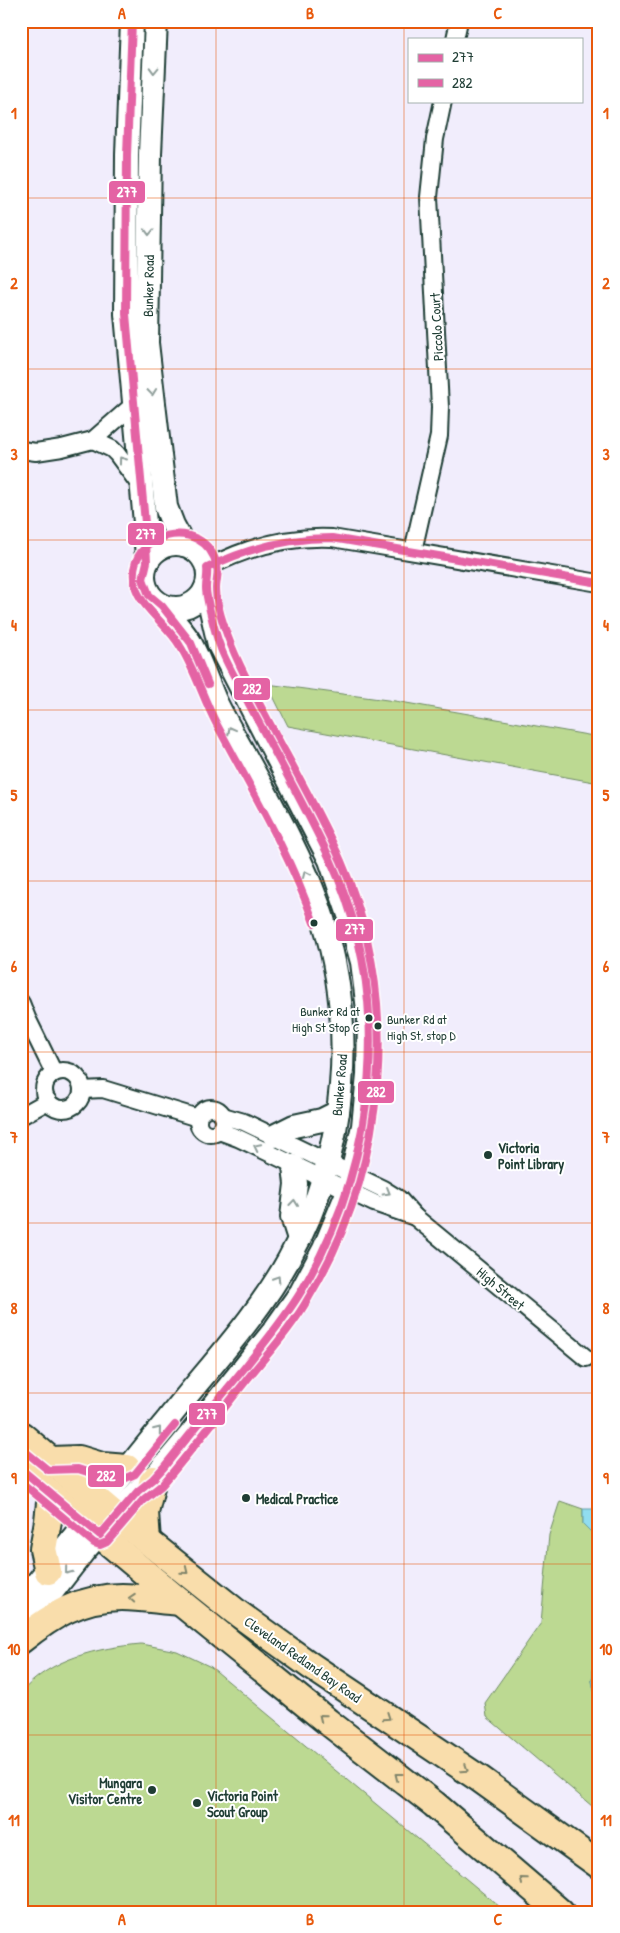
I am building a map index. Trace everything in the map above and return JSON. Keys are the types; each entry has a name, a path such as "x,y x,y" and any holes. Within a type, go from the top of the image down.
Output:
{"highway":[{"name":"Cleveland Redland Bay Road","path":"21,1435 51,1460 100,1519 180,1602 328,1722 434,1804 560,1912"},
{"path":"51,1460 79,1459 102,1466 128,1468"},
{"name":"Cleveland Redland Bay Road","path":"21,1469 50,1494 147,1541 236,1612 311,1666 480,1779 599,1865"},
{"path":"147,1541 145,1512 153,1479"},
{"path":"48,1571 43,1549 50,1494"},
{"path":"21,1640 54,1615 78,1604 93,1600 123,1597 180,1602"}],"main road":[{"name":"Bunker Road","path":"132,21 127,154 126,314 142,489 146,562"},
{"name":"Bunker Road","path":"156,21 150,154 147,343 166,508 184,545"},
{"path":"173,544 184,545 199,553 207,578 200,597 192,604 183,608 162,606 155,601 145,587 144,570 146,562 162,546 173,544"},
{"name":"Bunker Road","path":"100,1519 153,1479 267,1340 301,1292 324,1249 350,1183 367,1100 369,1018 362,962 342,890 330,860 219,645 207,578"},
{"name":"Bunker Road","path":"100,1519 128,1468 257,1309 276,1281 299,1239 325,1171 338,1112 342,1061 340,1005 332,954 319,906 302,865 217,703 191,644 162,606"},
{"path":"274,1136 294,1126 322,1120 338,1112"},
{"path":"294,1166 296,1184 292,1217 299,1239"},
{"path":"21,1602 48,1571 100,1519"},
{"path":"21,1632 49,1595 100,1519"}],"street":[{"path":"455,38 459,21"},
{"name":"Piccolo Court","path":"413,551 439,436 440,407 430,197 435,139 443,102"},
{"path":"21,450 36,452 93,440 133,405"},
{"path":"93,440 112,449 142,489"},
{"path":"207,578 222,560 259,547 312,537 332,538 599,583"},
{"path":"21,1004 54,1073"},
{"path":"67,1071 73,1074 81,1084 82,1090 78,1102 68,1108 56,1108 48,1101 45,1095 46,1083 54,1073 67,1071"},
{"path":"82,1090 102,1089 198,1118 203,1110 211,1108 219,1111 221,1124 238,1138 294,1166 325,1171"},
{"path":"21,1116 48,1101"},
{"path":"221,1124 244,1122 274,1136 325,1171"},
{"name":"High Street","path":"325,1171 350,1183 374,1203 415,1217 586,1358"}],"green space":[{"path":"267,684 395,701 599,737 599,783 288,726"},
{"path":"560,1501 583,1509 583,1524 599,1540 599,1616 592,1681 599,1712 599,1812 487,1717 485,1703 541,1623 549,1535"},
{"path":"141,1644 177,1651 211,1667 506,1912 21,1912 21,1693 46,1671 60,1663 108,1648"}],"water":[{"path":"583,1509 599,1509 599,1540 583,1524"},
{"path":"599,1616 599,1712 592,1681"}],"transit line":[{"name":"277","path":"132,21 127,155 126,314 145,523 147,562 143,579 149,595 162,606 191,643 208,684"},
{"name":"282","path":"21,1482 94,1543 100,1545 107,1542 143,1500 162,1485 173,1472 303,1308 335,1247 355,1194 369,1139 377,1083 378,1026 373,970 360,915 332,841 254,694 231,646 218,608 216,589 218,569 210,549 197,539 183,535 167,536 153,542 141,552 135,567 135,585 138,593 142,601 175,638 185,655 216,723 281,846 314,923"},
{"name":"277","path":"21,1469 100,1535 138,1491 164,1467 268,1339 296,1300 328,1240 347,1188 361,1133 368,1078 369,1022 363,966 350,912 330,859 223,653 216,634 208,600 206,588 207,568 237,555 283,542 332,538 599,583"},
{"name":"282","path":"21,1448 48,1470 78,1469 100,1476 126,1478 135,1474 175,1425"}],"place":[{"name":"Bunker Rd at High St Stop C","path":"369,1018"},
{"name":"Bunker Rd at High St, stop D","path":"378,1026"},
{"name":"Victoria Point Library","path":"488,1155"},
{"name":"Medical Practice","path":"246,1498"},
{"name":"Mungara Visitor Centre","path":"152,1790"},
{"name":"Victoria Point Scout Group","path":"197,1803"}]}
